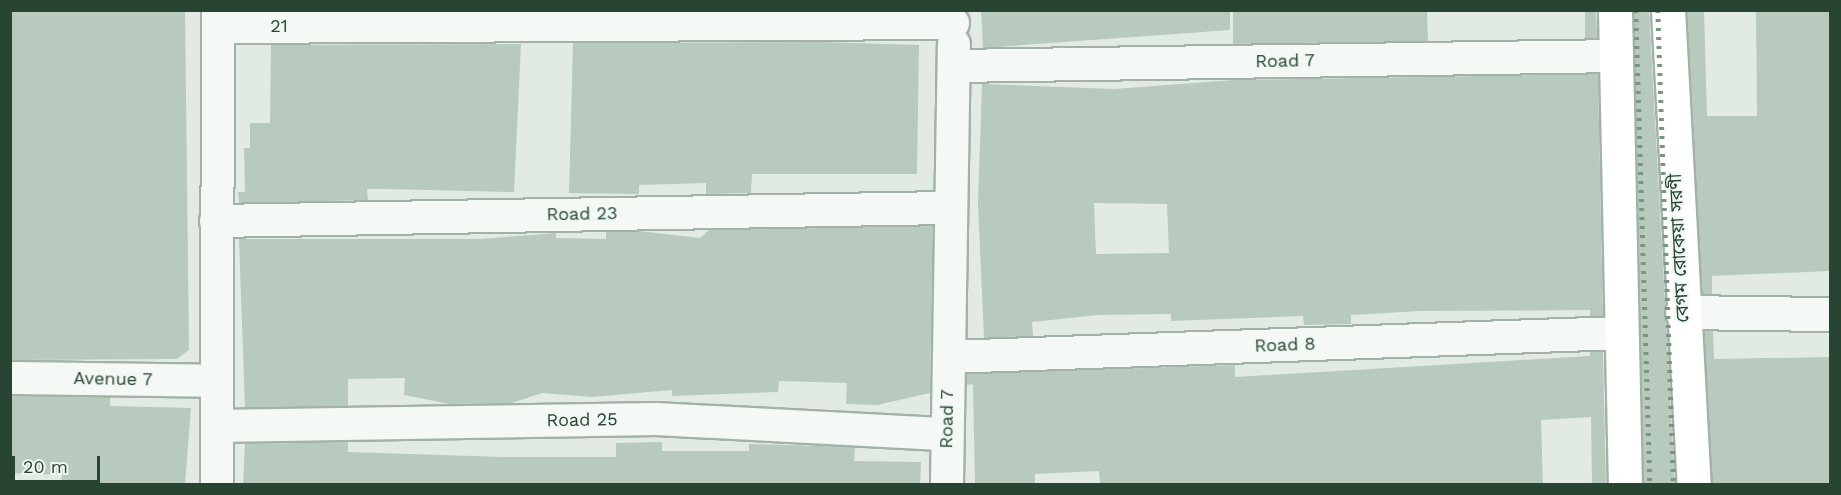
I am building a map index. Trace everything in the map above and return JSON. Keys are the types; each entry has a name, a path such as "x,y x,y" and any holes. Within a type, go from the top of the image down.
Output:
{"main road":[{"path":"1615,10 1625,484"},
{"name":"বেগম রোকেয়া সরণী","path":"1668,10 1682,312 1694,484"}],"street":[{"name":"Road 7","path":"947,484 948,208 954,66 953,17"},
{"name":"21","path":"218,19 953,17"},
{"path":"218,19 215,381 218,484"},
{"name":"Road 7","path":"954,66 1617,56"},
{"name":"Road 23","path":"216,220 948,208"},
{"path":"1682,312 1830,315"},
{"name":"Road 8","path":"949,357 1621,333"},
{"name":"Avenue 7","path":"10,378 215,381"},
{"name":"Road 25","path":"217,426 656,419 946,434"}],"building":[{"path":"10,10 185,10 189,350 177,359 10,360"},
{"path":"981,10 1230,10 1230,30 983,48"},
{"path":"1233,10 1427,10 1428,41 1233,44"},
{"path":"1585,10 1596,10 1597,38 1585,38"},
{"path":"1634,10 1649,10 1675,484 1644,484"},
{"path":"1687,10 1704,10 1707,116 1757,116 1756,10 1830,10 1830,271 1712,276 1712,294 1702,294"},
{"path":"821,42 919,45 917,174 752,174 751,193 706,194 706,183 639,185 639,194 569,193 573,43"},
{"path":"521,44 514,192 367,189 368,200 239,203 238,192 245,192 244,148 250,148 250,123 270,123 271,45"},
{"path":"1598,74 1603,316 1590,316 1590,310 1421,311 1351,315 1351,324 1304,325 1303,316 1171,321 1171,314 1098,315 1032,322 1033,336 984,338 978,203 982,84 1114,89 1234,80","holes":["1094,203 1167,204 1169,253 1096,254"]},
{"path":"933,226 930,393 877,405 846,404 847,383 779,381 778,392 672,396 672,390 591,397 542,393 512,403 449,404 404,395 405,378 348,379 348,406 245,408 239,239 480,239 556,233 556,238 606,239 606,232 639,231 700,238 709,230"},
{"path":"1704,331 1713,331 1714,359 1830,357 1830,484 1712,484"},
{"path":"1590,352 1603,352 1606,484 1592,484 1591,417 1541,420 1543,484 1100,484 1099,471 1035,474 1035,483 975,484 973,384 967,385 967,374 1235,365 1235,377 1590,356"},
{"path":"10,396 110,397 110,406 191,408 185,484 61,484 62,475 10,473"},
{"path":"348,442 348,452 503,457 616,457 616,443 662,442 662,451 749,451 749,444 855,447 854,461 921,462 920,484 243,484 245,444"}],"railway":[{"path":"1636,10 1650,484"},
{"path":"1658,10 1674,484"}]}
